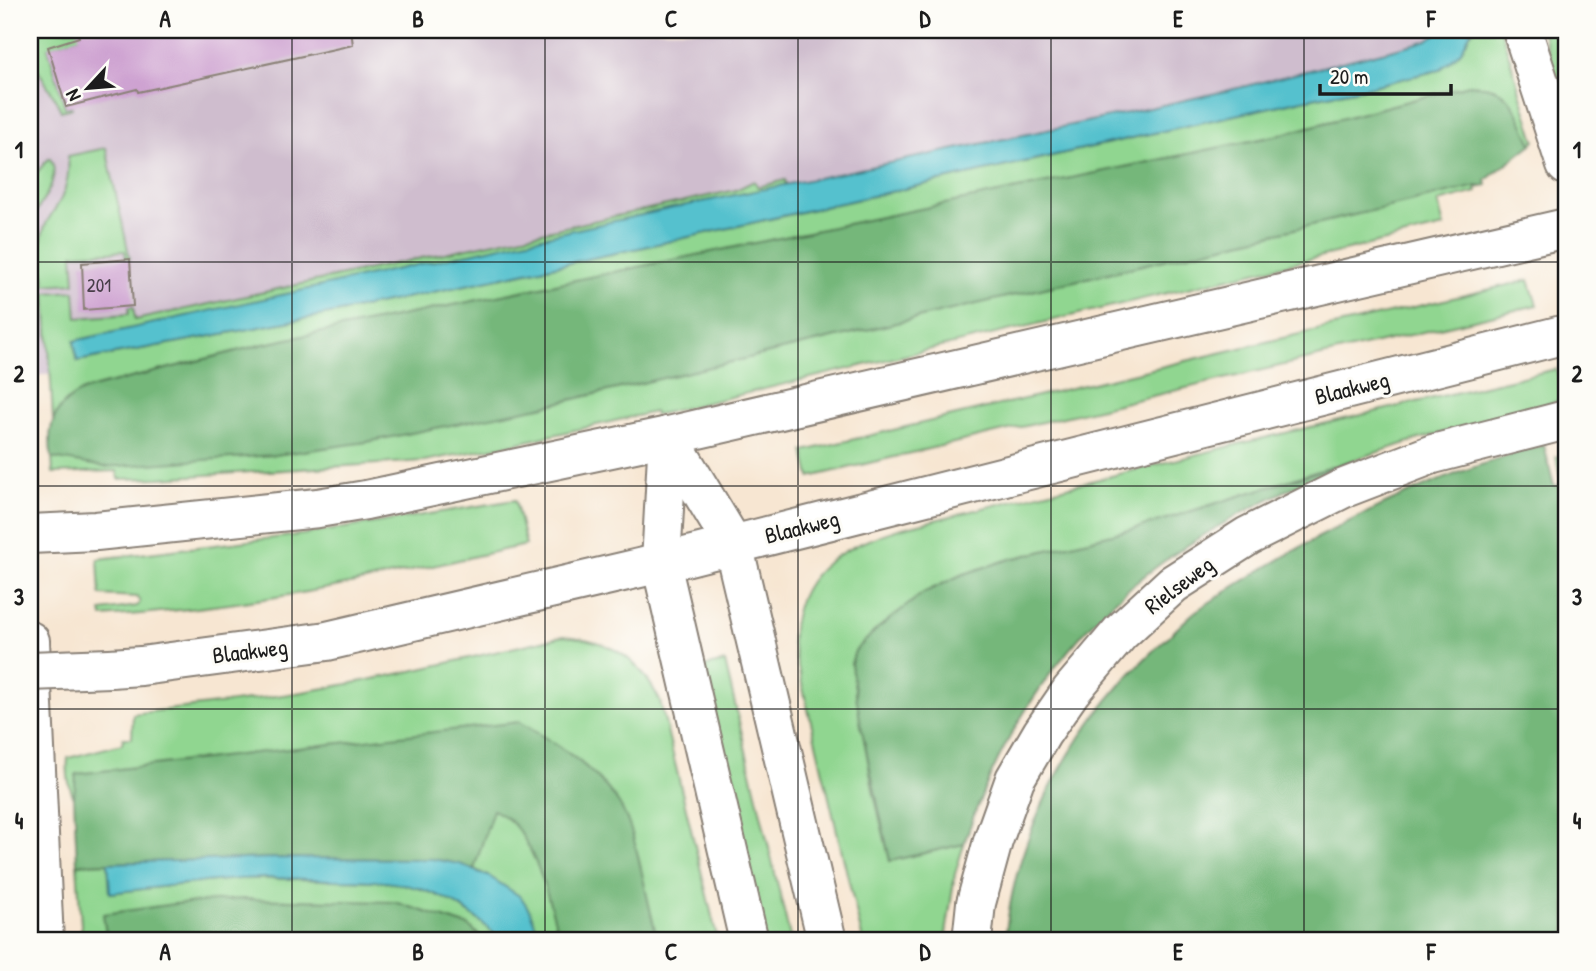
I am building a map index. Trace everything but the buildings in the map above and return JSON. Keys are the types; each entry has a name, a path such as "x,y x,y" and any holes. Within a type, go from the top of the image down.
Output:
{"main road":[{"path":"1522,30 1566,165"},
{"path":"30,534 96,531 318,508 366,500 668,436 1566,228"},
{"name":"Blaakweg","path":"30,671 141,666 327,641 661,563 1556,336"},
{"name":"Rielseweg","path":"972,941 979,891 1015,779 1071,691 1120,633 1173,584 1248,536 1342,489 1433,454 1566,420"},
{"path":"668,436 733,544 827,941"},
{"path":"668,436 661,563 749,941"},
{"path":"30,641 44,941"}],"shaded area":[{"path":"30,30 1453,30 1455,41 30,378"}],"green space":[{"path":"30,30 79,30 81,37 48,48 65,107 72,108 61,111 30,57"},
{"path":"1472,30 1501,30 1535,141 1532,144 1516,111 1494,88 1469,85 1275,136 264,344 88,389 68,402 53,421 46,293 75,291 77,318 129,314 129,307 133,306 135,320 736,190 754,181 758,187 785,180 786,185 74,342 77,361 335,313 1364,88 1439,70 1461,51"},
{"path":"1542,30 1565,30 1566,112"},
{"path":"1469,85 1500,91 1517,112 1532,144 1486,180 1487,185 1482,187 1477,186 540,407 367,442 275,455 105,467 52,458 50,435 55,416 68,400 88,389 264,344 1275,136"},
{"path":"106,148 130,259 126,260 125,251 73,254 75,283 45,285 42,236 64,190 68,177 68,156"},
{"path":"50,158 54,174 52,183 30,223 30,181"},
{"path":"1477,186 1482,187 1476,188 1477,192 1438,202 1444,227 655,415 654,412 514,444 424,461 159,478 119,479 117,471 53,473 52,458 72,461 540,407"},
{"path":"1529,280 1537,305 810,477 804,451"},
{"path":"1556,369 1566,399 1416,440 1141,527 1007,560 961,575 923,593 877,629 855,651 851,664 873,790 890,861 964,844 955,874 945,941 863,941 792,642 801,597 823,566 857,545 899,529 1247,442"},
{"path":"1544,445 1554,486 1566,484 1566,941 1005,941 1023,854 1058,773 1081,735 1108,700 1137,667 1189,617 1273,563 1373,510 1457,473"},
{"path":"1566,448 1566,474 1560,476 1556,457 1562,455 1561,449"},
{"path":"1354,460 1232,519 1185,547 1129,589 1097,619 1068,652 1017,724 979,803 964,844 890,861 861,726 851,664 855,651 877,629 923,593 961,575 1007,560 1141,527"},
{"path":"515,500 526,545 304,593 102,617 101,611 137,606 140,602 137,597 100,595 98,559 307,534"},
{"path":"564,636 596,642 622,654 643,673 660,701 718,941 541,941 538,929 490,877 474,869 492,810 80,810 71,791 68,758 122,744 123,738 132,738 133,714 264,698 340,685"},
{"path":"725,662 791,941 762,941 699,668"},
{"path":"519,722 559,746 583,765 621,806 635,844 658,941 560,941 541,876 527,843 508,819 493,810 474,869 446,861 417,859 274,858 77,864 74,798 76,774"},
{"path":"108,863 111,893 239,879 365,880 399,884 432,893 454,904 484,924 501,941 82,941 77,864"},
{"path":"241,899 395,902 469,926 485,941 107,941 103,914 174,904"}],"water":[{"path":"1442,30 1472,30 1461,51 1439,70 644,247 335,313 77,361 74,341 78,340 673,208 1230,90 1414,44 1427,40"},
{"path":"274,858 432,859 460,864 490,877 521,897 530,911 541,941 501,941 484,924 443,898 421,889 387,882 250,878 110,893 108,863"}]}
